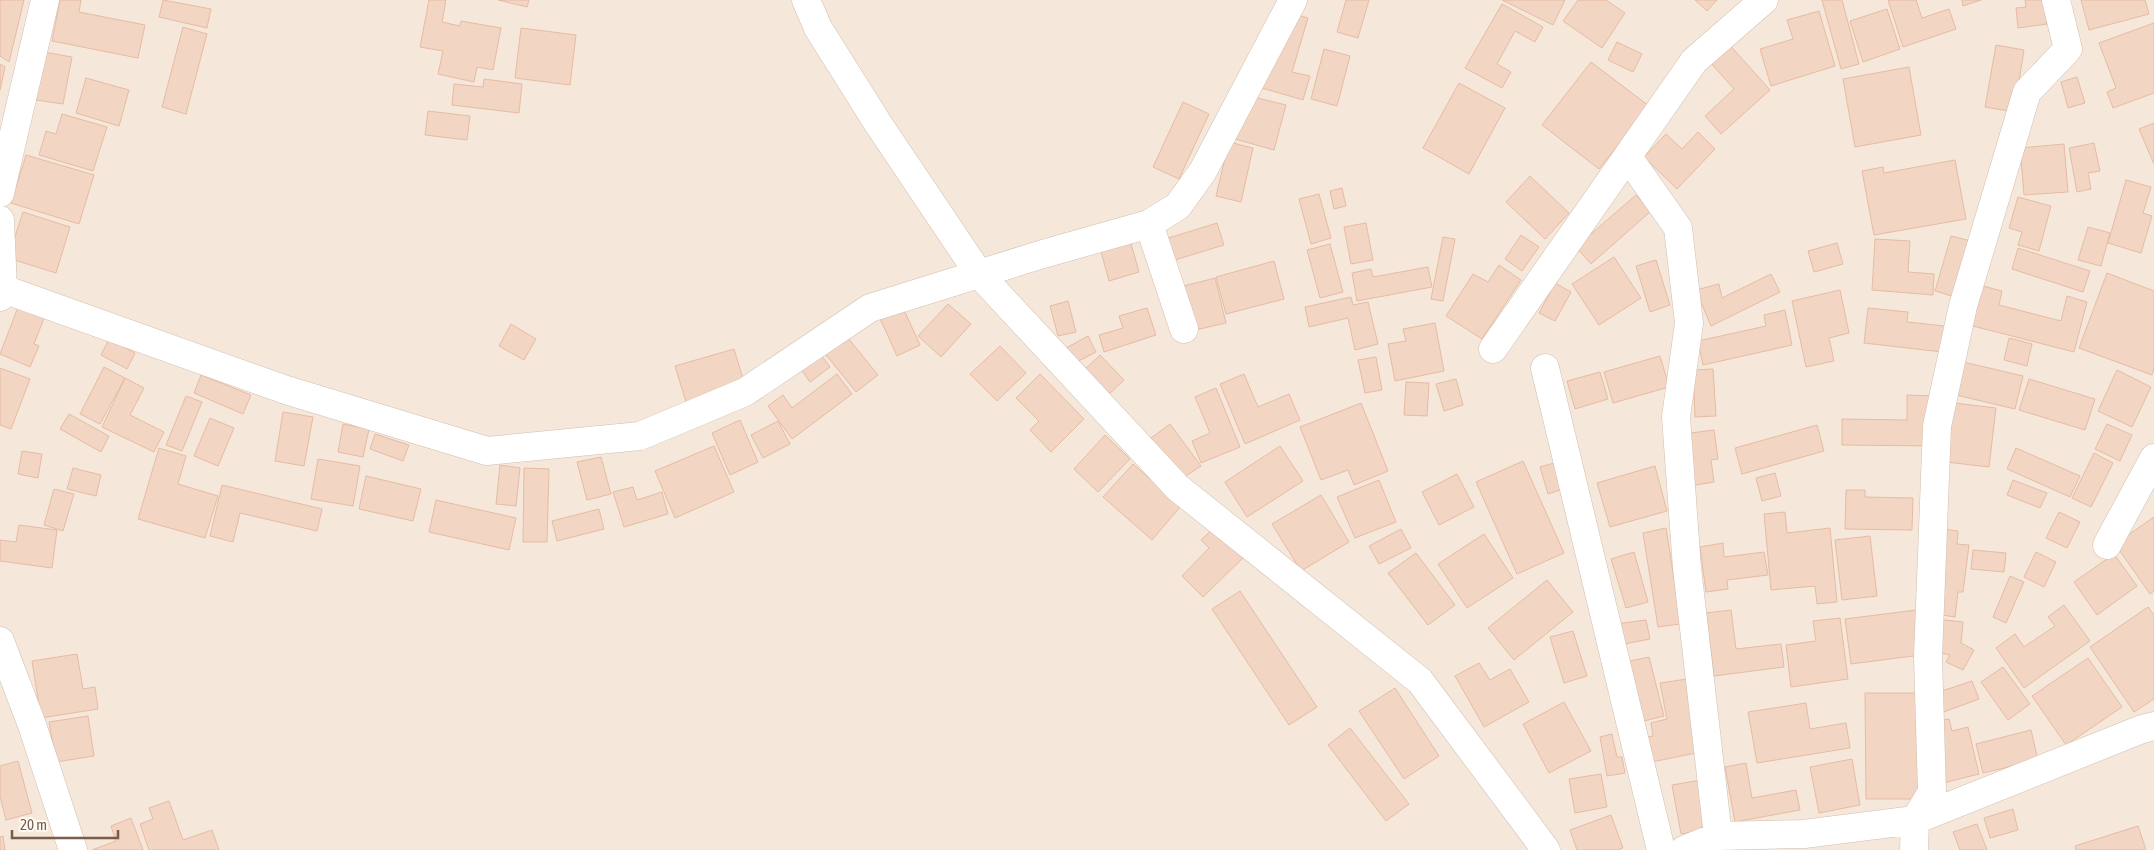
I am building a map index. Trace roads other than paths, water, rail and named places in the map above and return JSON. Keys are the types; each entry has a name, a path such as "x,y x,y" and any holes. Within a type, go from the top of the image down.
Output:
{"street":[{"path":"0,193 45,0"},
{"path":"806,0 818,28 877,122 979,274 1178,488 1420,681 1546,850"},
{"path":"0,220 2,293 286,390 487,452 640,436 745,392 870,308 1149,224 1178,206 1203,171 1293,0"},
{"path":"1493,349 1694,62 1764,0"},
{"path":"1914,850 1915,820 1932,792 1928,657 1937,426 1963,306 2027,92 2068,49 2056,0"},
{"path":"1628,157 1678,228 1689,323 1676,417 1687,568 1718,836"},
{"path":"1149,224 1184,329"},
{"path":"1545,368 1661,850"},
{"path":"2106,545 2154,458"},
{"path":"0,641 32,725 73,850"},
{"path":"1684,850 1718,836 1804,834 1915,820 2142,729 2154,726"}]}
